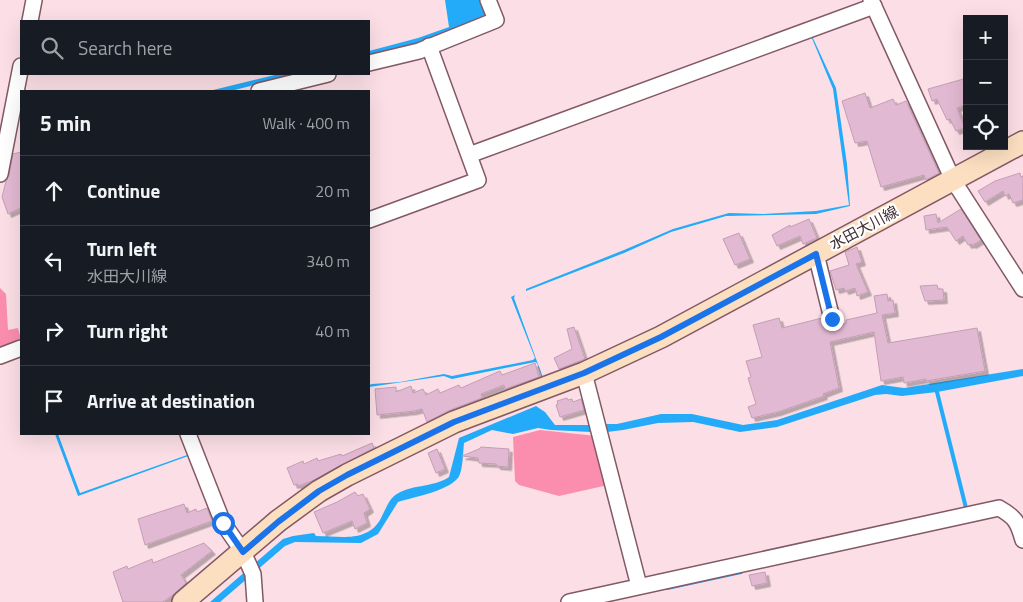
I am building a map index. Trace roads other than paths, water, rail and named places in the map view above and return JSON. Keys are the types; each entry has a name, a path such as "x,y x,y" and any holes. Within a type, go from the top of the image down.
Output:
{"main road":[{"name":"水田大川線","path":"183,602 249,564 285,516 319,491 347,475 454,422 584,373 661,337 1023,142"}],"street":[{"path":"30,20 34,0"},
{"path":"370,63 419,51 496,20 488,0"},
{"path":"469,155 872,3 953,180 1023,289"},
{"path":"370,220 478,180 429,46"},
{"path":"0,174 20,70"},
{"path":"263,90 324,75"},
{"path":"816,254 832,319"},
{"path":"0,356 20,348"},
{"path":"584,373 639,586"},
{"path":"188,435 223,523 249,564 255,602"},
{"path":"569,602 609,598 639,586 999,508 1012,515 1019,525 1023,540"}],"water":[{"path":"445,0 484,0 489,15 417,45 370,56 370,51 418,38 449,27"},
{"path":"811,36 836,88 847,164 850,206 816,214 726,216 671,232 624,253 526,291 526,289 673,229 729,213 763,214 816,211 849,205 833,89"},
{"path":"275,75 293,75 235,90 213,90"},
{"path":"515,295 514,298 543,378 535,362 452,379 444,376 370,387 372,384 400,382 444,374 452,376 533,360 535,358 511,297"},
{"path":"1023,369 1023,376 937,392 902,396 875,395 777,427 740,432 693,422 658,423 607,432 606,424 617,424 661,414 692,414 743,425 777,420 882,385 904,388"},
{"path":"536,406 545,412 555,425 591,425 591,432 538,428 513,434 492,430 464,443 461,470 457,480 442,489 398,502 378,534 361,543 295,542 285,546 220,602 210,602 283,539 314,533 316,536 351,537 367,532 380,520 394,496 400,492 436,483 449,477 459,438"},
{"path":"55,435 58,435 80,493 191,455 78,496"}],"waterway":[{"path":"937,392 966,508"},
{"path":"667,588 741,572"}]}
